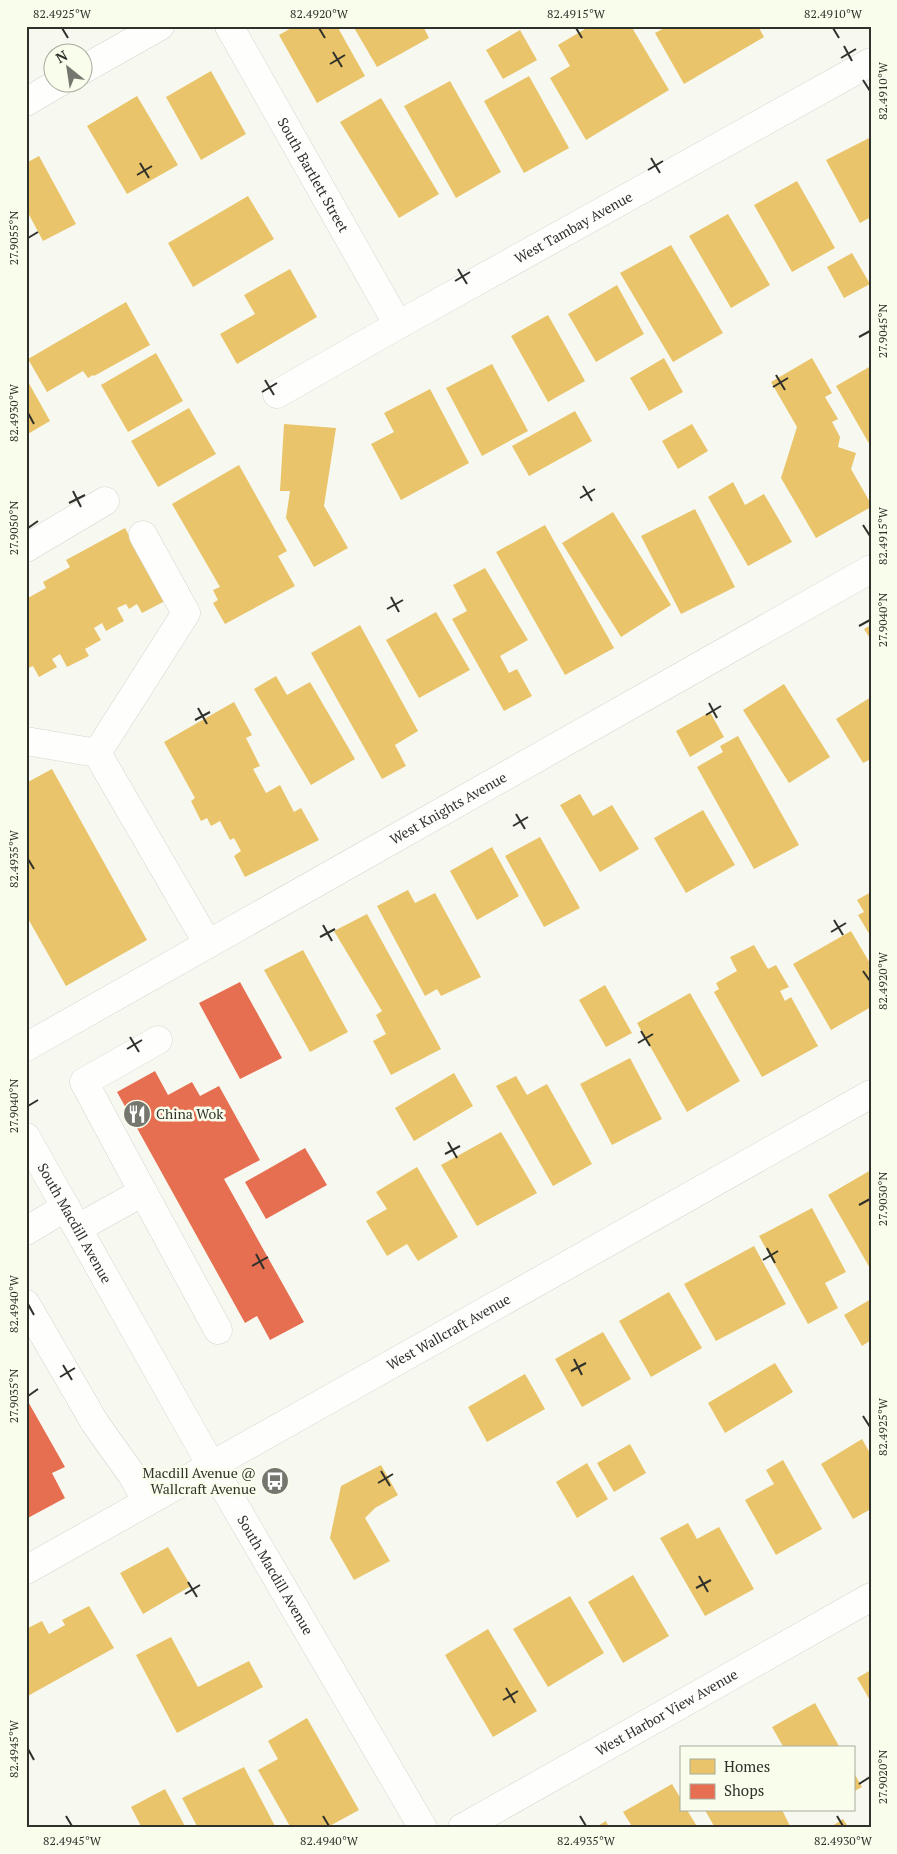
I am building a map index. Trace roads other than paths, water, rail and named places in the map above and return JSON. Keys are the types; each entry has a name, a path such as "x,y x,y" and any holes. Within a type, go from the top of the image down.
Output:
{"street":[{"path":"92,64 160,26"},
{"name":"South Bartlett Street","path":"229,26 398,324"},
{"name":"West Tambay Avenue","path":"277,394 398,324 871,62"},
{"path":"26,102 43,92"},
{"path":"26,548 105,501"},
{"path":"97,754 186,613 143,535"},
{"name":"West Knights Avenue","path":"26,1047 871,569"},
{"path":"26,741 97,754 208,944"},
{"path":"158,1040 84,1082 218,1330"},
{"name":"West Wallcraft Avenue","path":"26,1570 871,1094"},
{"name":"South Macdill Avenue","path":"26,1137 211,1465 423,1828"},
{"path":"26,1230 72,1218 143,1192"},
{"path":"26,1304 95,1423 132,1474 147,1502"},
{"name":"West Harbor View Avenue","path":"462,1828 871,1597"}],"place":[{"name":"China Wok","path":"137,1114"},
{"name":"Macdill Avenue @ Wallcraft Avenue","path":"275,1481"}]}
